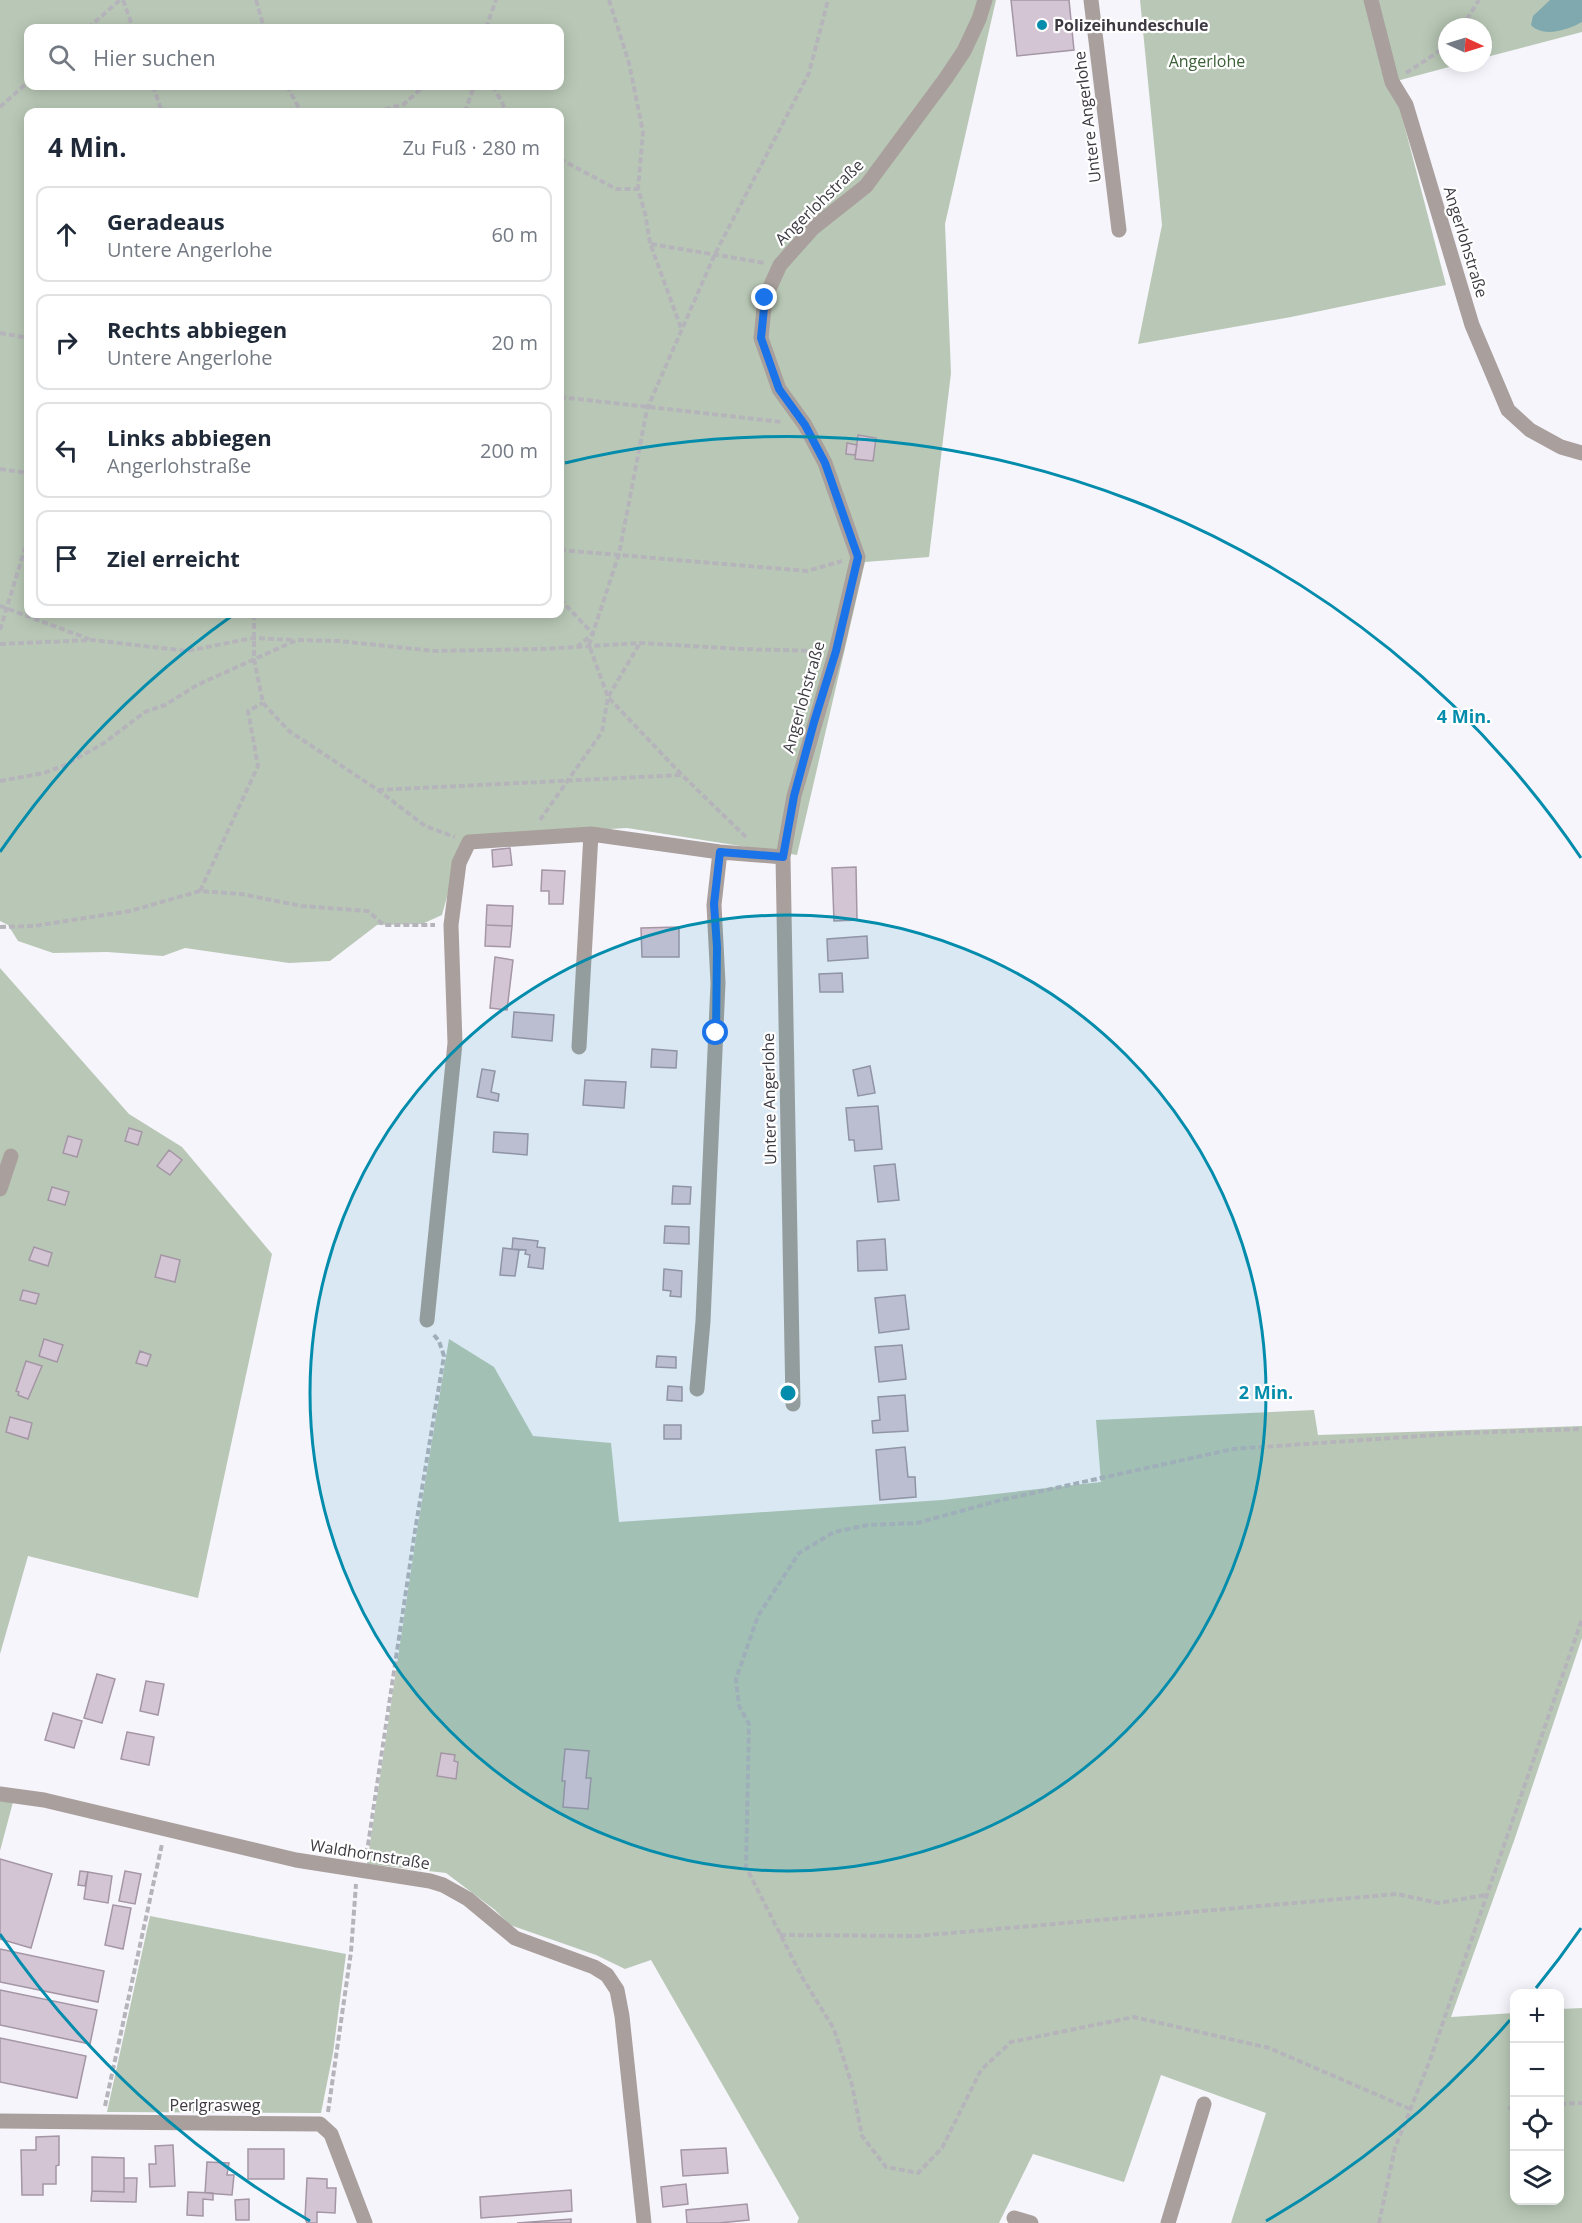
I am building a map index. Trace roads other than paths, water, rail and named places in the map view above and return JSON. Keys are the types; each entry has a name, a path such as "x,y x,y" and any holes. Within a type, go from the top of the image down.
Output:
{"street":[{"name":"Angerlohstraße","path":"783,857 794,796 836,651 858,557 825,463 805,425 779,389 761,338 765,298 780,265 813,228 866,186 946,78 964,51 985,0"},
{"name":"Untere Angerlohe","path":"1091,0 1119,230"},
{"name":"Angerlohstraße","path":"1371,0 1392,82 1406,105 1472,326 1508,410 1530,430 1562,447 1582,453"},
{"path":"427,1320 454,1043 451,925 459,863 469,842 591,834 720,852 783,857"},
{"path":"579,1047 591,834"},
{"path":"698,1389 718,983 714,904 720,852"},
{"name":"Untere Angerlohe","path":"783,857 793,1404"},
{"path":"0,1189 10,1156"},
{"name":"Waldhornstraße","path":"0,1794 44,1800 296,1860 359,1871 406,1876 443,1885 468,1899 515,1938 594,1967 607,1975 617,1990 622,2016 644,2223"},
{"path":"1168,2223 1204,2104"},
{"name":"Perlgrasweg","path":"0,2121 320,2124 331,2134 365,2223"},
{"path":"1014,2218 1031,2223"}],"water":[{"path":"1550,0 1582,0 1582,22 1556,31 1536,29 1531,25 1533,16"}],"place":[{"name":"Polizeihundeschule","path":"1042,25"}],"park label":[{"name":"Angerlohe","path":"1207,61"}]}
